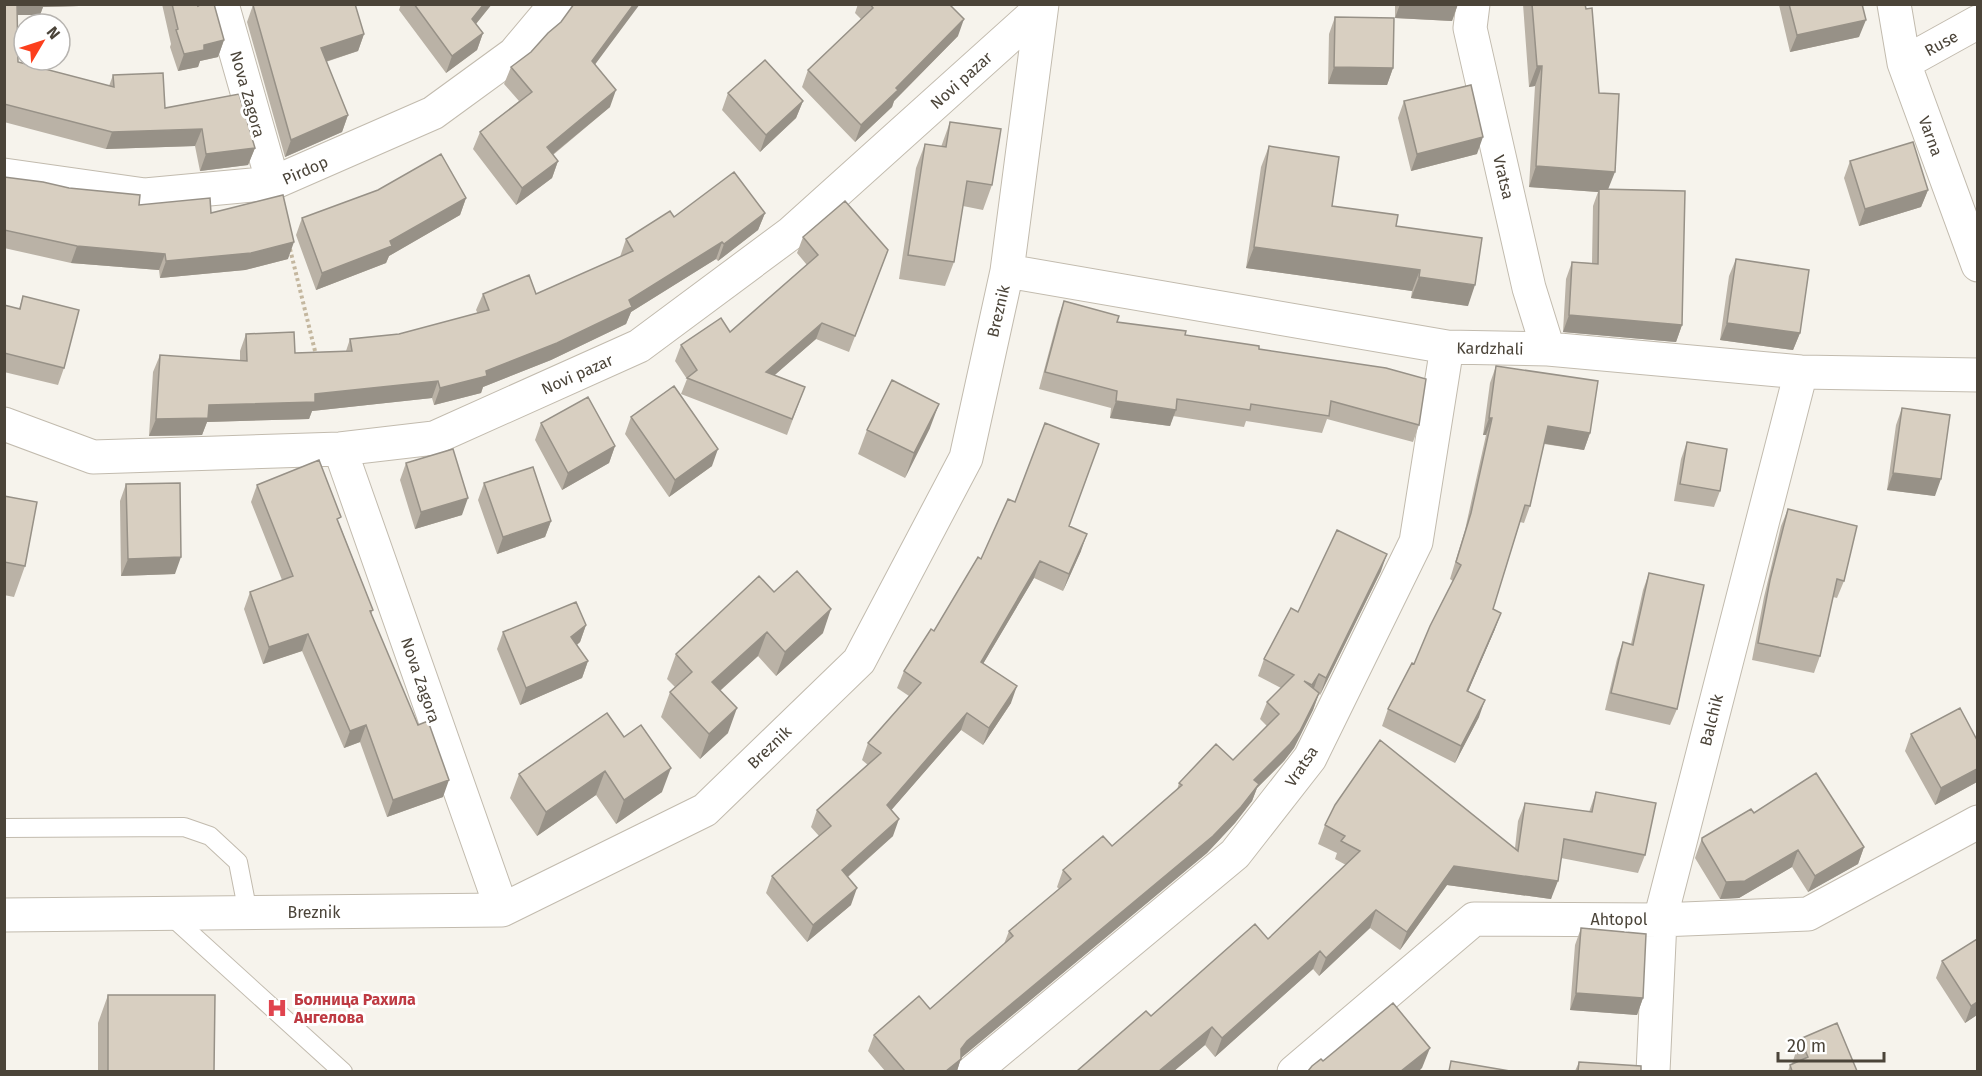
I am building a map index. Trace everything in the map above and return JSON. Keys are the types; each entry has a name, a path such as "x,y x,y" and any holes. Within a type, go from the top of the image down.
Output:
{"street":[{"name":"Nova Zagora","path":"222,4 273,183"},
{"name":"Pirdop","path":"4,175 145,195 273,183 433,113 514,54 556,4"},
{"name":"Vratsa","path":"1473,4 1470,28 1529,288 1548,349"},
{"name":"Varna","path":"1894,4 1904,63 1977,265"},
{"name":"Breznik","path":"4,915 502,910 705,810 859,661 966,458 1007,271 1042,6"},
{"name":"Novi pazar","path":"4,424 93,457 340,449 434,438 639,346 791,233 1042,6"},
{"name":"Ruse","path":"1904,63 1977,22"},
{"name":"Kardzhali","path":"1007,271 1447,347 1548,349 1801,372 1977,375"},
{"name":"Vratsa","path":"973,1071 1235,854 1310,758 1416,542 1447,347"},
{"name":"Balchik","path":"1653,1071 1660,920 1801,372"},
{"name":"Nova Zagora","path":"340,449 502,910"},
{"name":"Ahtopol","path":"1294,1071 1473,919 1660,920 1808,915 1977,822"}],"lane":[{"path":"4,828 184,827 210,836 238,862 248,913"},
{"path":"168,913 339,1070"}],"path":[{"path":"288,241 317,356"}],"building":[{"path":"4,4 17,4 17,12 12,12 12,72 56,72 114,87 113,75 163,73 165,108 239,94 255,148 206,154 202,129 112,132 4,104"},
{"path":"172,4 198,4 198,6 214,4 224,40 204,45 204,50 184,54 176,30 178,29"},
{"path":"355,4 364,34 321,48 348,115 291,140 253,5"},
{"path":"414,4 484,4 472,19 483,33 452,56"},
{"path":"574,4 634,4 592,61 616,90 547,147 558,161 522,188 480,132 532,92 511,67 531,52 561,22"},
{"path":"870,4 949,4 964,19 896,88 898,90 861,125 808,70 873,8"},
{"path":"1532,4 1585,4 1586,9 1592,8 1599,93 1619,94 1615,172 1536,166 1542,66 1537,66"},
{"path":"1789,4 1862,4 1866,20 1797,35"},
{"path":"1335,17 1394,18 1393,68 1334,67"},
{"path":"765,60 803,101 766,135 728,93"},
{"path":"1471,85 1483,137 1417,154 1404,101"},
{"path":"950,122 1001,129 992,185 967,181 954,262 908,255 925,144 946,147"},
{"path":"1913,142 1928,190 1865,209 1850,161"},
{"path":"1269,146 1339,157 1332,206 1398,215 1396,226 1482,238 1475,285 1419,277 1420,270 1254,247"},
{"path":"441,154 466,198 390,241 392,246 322,273 302,218 378,190"},
{"path":"734,172 765,213 724,244 722,242 629,300 632,307 557,343 486,371 487,376 440,388 438,381 315,394 315,402 209,405 208,418 156,419 160,355 247,361 246,334 294,332 295,353 352,351 350,339 399,334 489,310 483,294 529,275 536,294 633,251 626,239 670,211 674,217"},
{"path":"4,177 69,188 140,195 139,205 210,198 211,213 283,195 294,242 251,253 166,261 165,254 77,246 4,230"},
{"path":"1599,189 1685,191 1682,325 1569,315 1572,262 1598,264"},
{"path":"845,201 888,250 855,336 822,323 766,372 805,387 792,419 687,378 697,370 681,345 721,318 730,332 818,255 803,237"},
{"path":"1736,259 1809,270 1800,333 1727,323"},
{"path":"23,296 79,310 64,368 4,353 4,305 20,309"},
{"path":"1064,301 1119,316 1117,322 1186,331 1185,335 1259,346 1259,349 1386,368 1426,379 1419,425 1331,401 1329,416 1251,404 1250,410 1177,399 1176,410 1116,401 1117,391 1045,372"},
{"path":"1496,366 1598,381 1590,433 1548,426 1530,506 1525,505 1493,609 1501,613 1467,691 1485,700 1461,746 1388,709 1412,663 1414,664 1430,626 1461,565 1456,562 1471,513 1492,418 1489,418"},
{"path":"892,380 939,404 914,453 867,430"},
{"path":"674,386 718,449 675,480 631,417"},
{"path":"588,397 615,446 568,473 541,423"},
{"path":"1902,408 1950,415 1941,479 1893,473"},
{"path":"1045,423 1099,444 1069,526 1087,534 1069,574 1040,561 981,662 1017,686 989,728 967,713 887,805 899,819 842,870 857,888 813,925 772,876 831,826 817,810 881,753 868,743 921,683 904,671 931,629 934,631 978,557 981,559 1008,499 1015,502"},
{"path":"1687,442 1727,449 1720,491 1680,484"},
{"path":"453,449 468,498 421,512 406,463"},
{"path":"319,460 341,517 337,519 373,610 370,611 418,725 428,721 449,780 393,800 366,725 350,731 308,634 269,647 250,592 293,576 257,485"},
{"path":"533,467 551,521 503,537 484,483"},
{"path":"180,483 181,557 128,559 126,484"},
{"path":"4,496 37,502 25,566 4,562"},
{"path":"1788,509 1857,526 1844,581 1837,579 1820,656 1758,643 1770,580"},
{"path":"1337,530 1387,554 1326,678 1319,674 1312,685 1304,681 1319,693 1300,731 1254,780 1259,784 1241,807 1213,836 967,1041 961,1049 961,1059 946,1071 905,1071 874,1035 919,996 930,1009 1013,936 1009,931 1071,879 1063,870 1103,836 1112,846 1182,785 1179,783 1216,744 1233,760 1279,714 1267,702 1294,675 1264,659 1291,608 1298,612"},
{"path":"797,571 831,609 785,652 767,632 712,682 737,708 709,734 670,692 692,672 676,654 759,576 774,592"},
{"path":"1649,573 1704,585 1677,709 1611,693 1623,642 1633,645"},
{"path":"576,602 586,625 571,637 588,661 526,688 503,632"},
{"path":"1960,708 1977,740 1977,769 1941,788 1911,734"},
{"path":"607,713 624,737 641,725 671,768 624,800 605,771 546,812 519,774"},
{"path":"1380,740 1518,851 1525,803 1592,812 1596,792 1656,803 1645,855 1564,839 1558,881 1454,866 1407,932 1376,910 1326,958 1320,951 1222,1038 1212,1027 1159,1071 1077,1071 1146,1011 1151,1016 1255,924 1268,939 1360,851 1341,841 1345,836 1325,825 1335,805"},
{"path":"1816,773 1864,847 1815,876 1798,850 1745,881 1726,882 1702,838 1751,809 1754,813"},
{"path":"1581,928 1646,934 1643,998 1576,993"},
{"path":"1977,939 1977,1002 1971,1006 1942,961"},
{"path":"108,995 215,995 214,1071 108,1071"},
{"path":"1393,1003 1430,1048 1401,1071 1308,1071 1321,1059 1323,1061"},
{"path":"1837,1023 1857,1071 1792,1071 1790,1065 1808,1057 1800,1039"},
{"path":"1451,1061 1510,1071 1449,1071"},
{"path":"1579,1062 1641,1066 1641,1071 1578,1071"}],"place":[{"name":"Болница Рахила Ангелова","path":"277,1008"}]}
